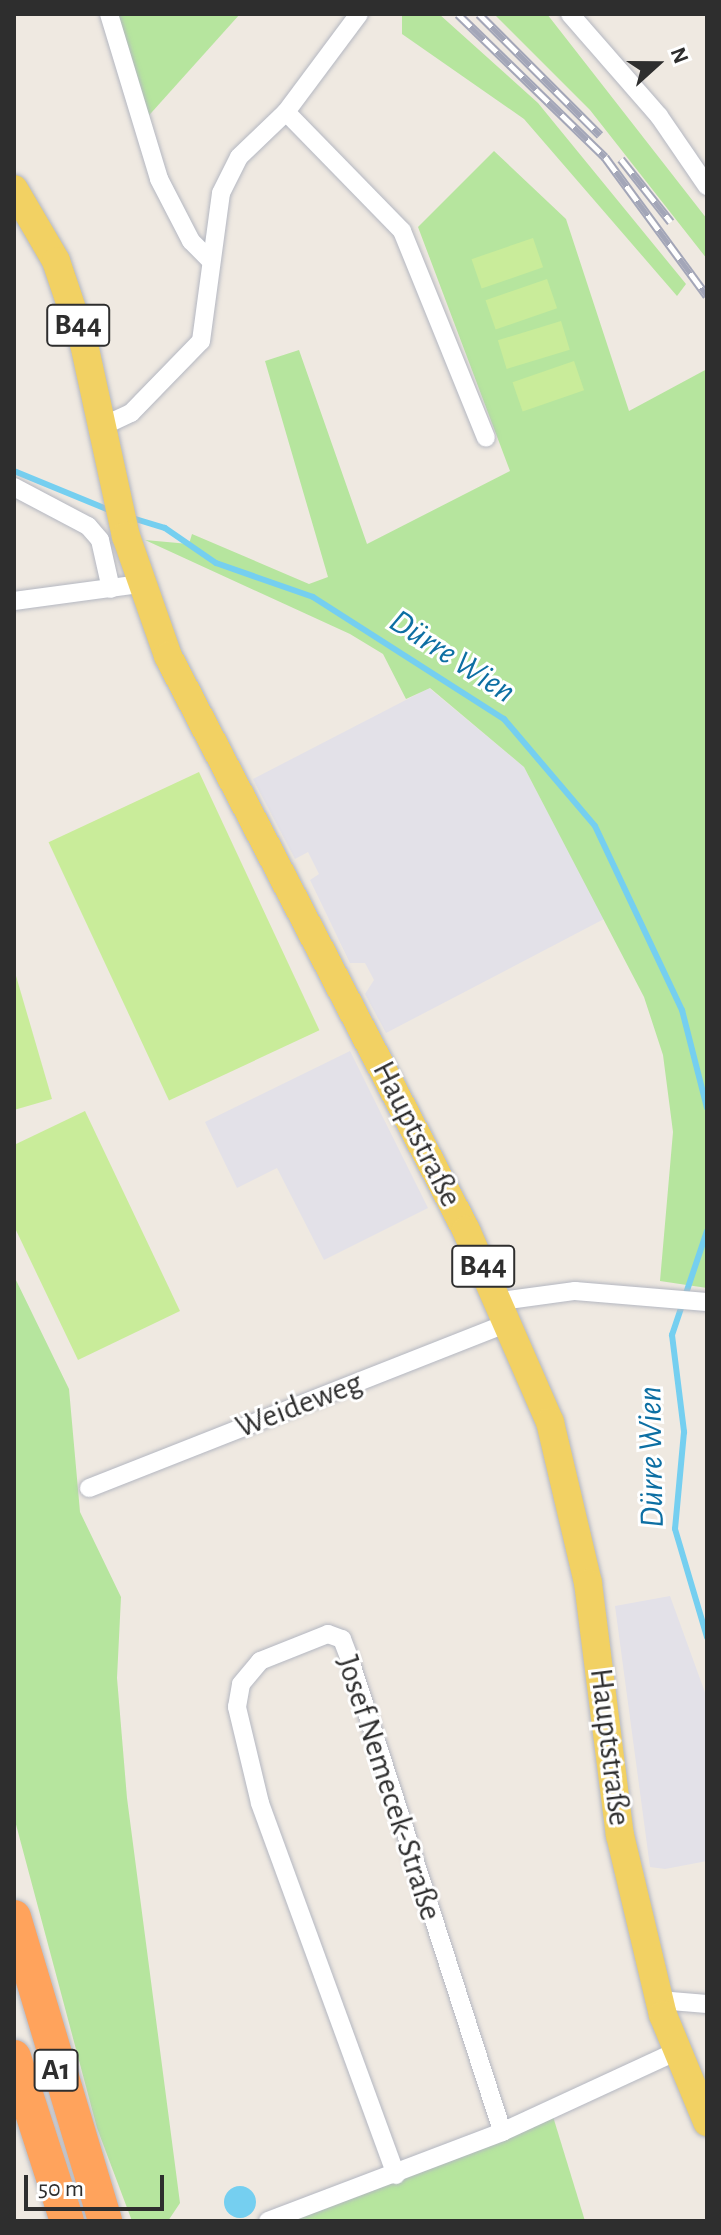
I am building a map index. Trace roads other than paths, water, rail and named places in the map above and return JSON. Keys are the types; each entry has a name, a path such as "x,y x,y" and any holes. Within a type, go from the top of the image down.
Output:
{"highway":[{"name":"A1","path":"14,1917 105,2221"},
{"name":"A1","path":"14,2057 67,2221"}],"main road":[{"name":"B44","path":"14,189 56,261 103,426"},
{"name":"Hauptstraße","path":"103,426 126,536 125,586 173,668 505,1312 574,1510 620,1835 659,2000 707,2122"}],"street":[{"path":"109,14 159,179 191,241 210,260"},
{"path":"103,426 131,413 194,352 206,318 210,260 221,193 239,157 286,112 359,14"},
{"path":"570,14 659,116 707,186"},
{"path":"286,112 402,231 486,438"},
{"path":"14,487 88,526 100,540 125,586 14,601"},
{"name":"Weideweg","path":"89,1488 505,1312 540,1292 666,1296 706,1302"},
{"name":"Josef Nemecek-Straße","path":"396,2175 260,1803 237,1707 241,1684 260,1661 328,1634 342,1639 349,1657 502,2132"},
{"path":"659,2000 701,2002"},
{"path":"268,2221 396,2175 502,2132 677,2051"}],"water":[{"path":"240,2186 251,2191 256,2202 251,2213 240,2218 229,2213 224,2202 229,2191"}],"waterway":[{"name":"Dürre Wien","path":"14,471 114,512"},
{"name":"Dürre Wien","path":"132,518 165,528 216,563 313,597 504,719 595,826 682,1010 707,1108"},
{"name":"Dürre Wien","path":"707,1231 672,1335 684,1432 675,1529 707,1637"}],"railway":[{"path":"458,14 605,157 707,296"},
{"path":"479,14 600,135"},
{"path":"621,159 671,222"}]}
